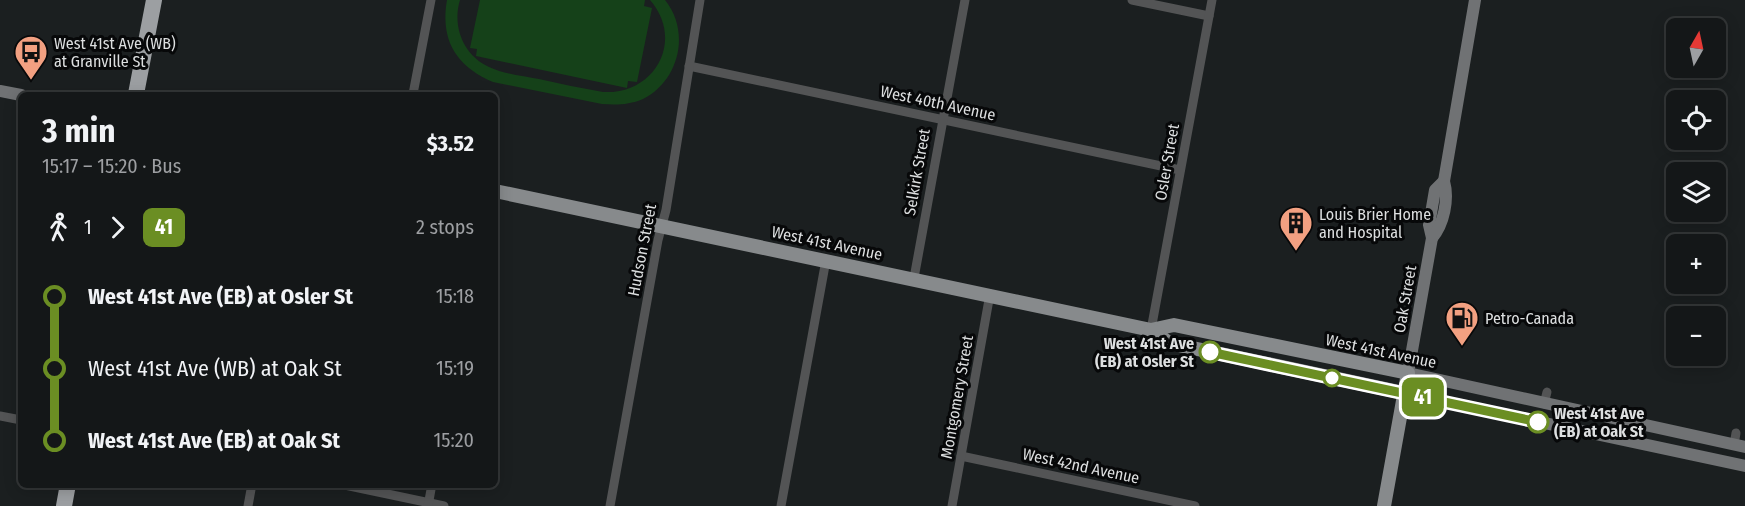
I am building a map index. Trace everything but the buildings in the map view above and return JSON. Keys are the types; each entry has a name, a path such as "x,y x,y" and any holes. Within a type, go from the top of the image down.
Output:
{"highway":[{"path":"136,92 154,0"},
{"path":"64,506 67,488"}],"main road":[{"name":"Oak Street","path":"1384,506 1432,238 1429,225 1435,190 1444,181 1475,0"},
{"path":"0,92 18,95"},
{"name":"West 41st Avenue","path":"498,192 990,294 1151,330 1169,343 1745,466"},
{"name":"West 41st Avenue","path":"1151,330 1174,325 1408,373 1545,398 1738,442"},
{"path":"1540,422 1545,398"},
{"path":"1731,463 1738,442"}],"street":[{"path":"413,92 431,0"},
{"name":"Hudson Street","path":"610,506 667,204 700,0"},
{"name":"Selkirk Street","path":"914,278 965,0"},
{"path":"1132,0 1209,16"},
{"name":"Osler Street","path":"1151,330 1212,0"},
{"name":"West 40th Avenue","path":"689,66 1180,170"},
{"path":"781,506 826,260"},
{"name":"Montgomery Street","path":"952,506 990,294"},
{"path":"0,416 18,419"},
{"name":"West 42nd Avenue","path":"961,456 1195,506"},
{"path":"248,506 251,488"},
{"path":"358,488 444,506"},
{"path":"429,504 431,488"}],"green space":[{"path":"447,0 460,0 459,29 472,55 489,67 507,73 603,92 621,91 637,85 650,75 659,62 664,47 665,32 660,16 650,0 665,0 673,13 678,26 677,55 673,68 655,91 643,99 628,103 602,104 493,82 469,68 454,50 446,27"},
{"path":"480,0 645,0 644,6 652,8 637,82 628,81 627,88 476,56 477,49 470,48"}],"bus line":[{"name":"41","path":"1210,352 1538,422"}],"place":[{"name":"West 41st Ave (WB) at Granville St","path":"31,81"},
{"name":"Louis Brier Home and Hospital","path":"1296,252"},
{"name":"Petro-Canada","path":"1462,347"},
{"name":"West 41st Ave (EB) at Osler St","path":"1210,352"},
{"name":"West 41st Ave (EB) at Oak St","path":"1538,422"}]}
